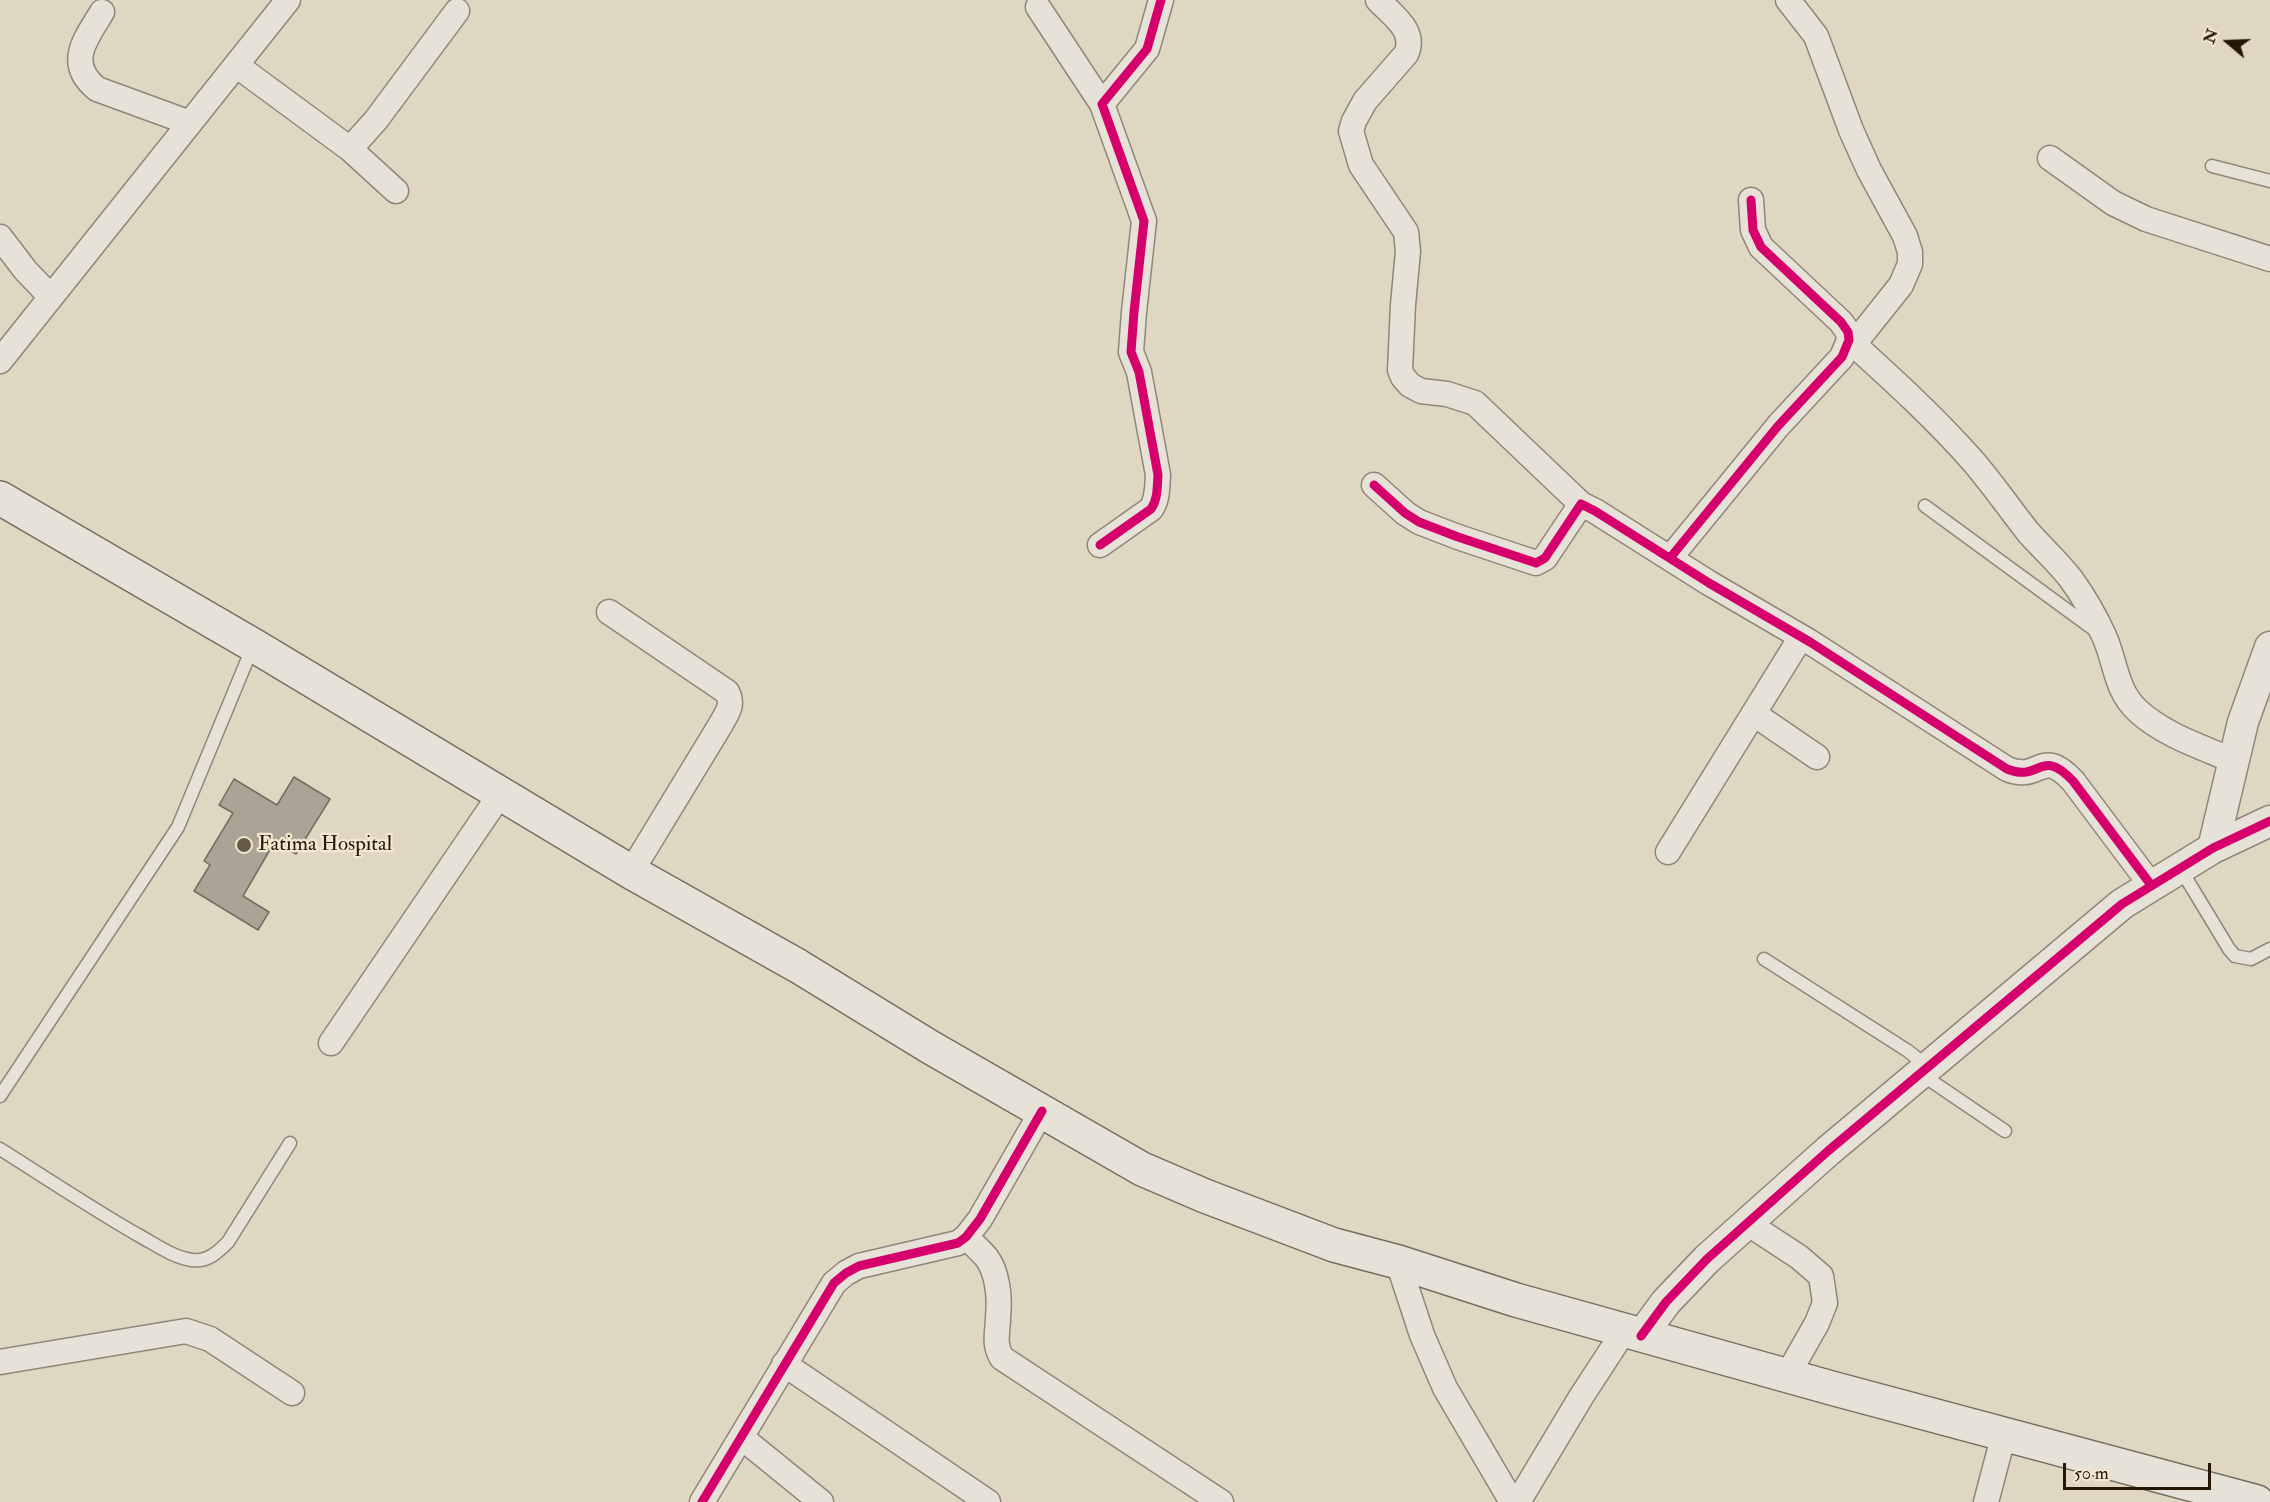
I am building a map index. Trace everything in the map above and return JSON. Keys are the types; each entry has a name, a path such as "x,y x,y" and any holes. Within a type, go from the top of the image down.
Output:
{"main road":[{"path":"0,498 253,645 631,872 798,966 930,1047 1142,1168 1205,1196 1334,1245 1398,1262 1516,1300 1787,1376 2257,1502"}],"street":[{"path":"0,361 288,0"},
{"path":"1102,104 1147,49 1161,0"},
{"path":"1378,0 1407,31 1410,46 1406,54 1365,101 1354,121 1352,131 1361,165 1406,232 1408,251 1400,370 1403,377 1410,385 1421,391 1447,394 1475,403 1581,504 1801,637 2007,769 2018,774 2046,765 2053,765 2061,769 2073,781 2151,885"},
{"path":"1670,558 1778,426 1842,357 1851,342 1900,285 1910,264 1910,252 1905,236 1869,170 1851,130 1816,36 1788,0"},
{"path":"1038,7 1102,104 1144,221 1131,352 1139,372 1158,475 1155,502 1151,509 1100,545"},
{"path":"350,149 376,120 457,11"},
{"path":"102,12 81,47 82,71 87,81 97,89 190,123"},
{"path":"236,65 350,149 396,191"},
{"path":"2050,158 2113,203 2146,219 2270,259"},
{"path":"1751,200 1753,230 1761,247 1841,322 1851,342 1895,380 1974,462 2029,532 2071,579 2094,615 2105,638 2113,659 2118,683 2125,697 2139,712 2178,737 2234,761"},
{"path":"0,237 26,271 51,297"},
{"path":"1374,485 1405,513 1419,522 1536,563 1545,558 1581,504"},
{"path":"609,612 727,692 731,699 730,707 721,724 631,872"},
{"path":"1668,852 1801,637"},
{"path":"2213,848 2243,722 2270,647"},
{"path":"1754,714 1817,757"},
{"path":"331,1043 501,793"},
{"path":"1518,1502 1581,1397 1633,1334 1707,1259 1828,1151 2122,904 2213,848 2270,821"},
{"path":"702,1502 829,1290 846,1273 859,1266 958,1243 966,1237 980,1220 1042,1111"},
{"path":"1747,1223 1799,1257 1821,1275 1824,1303 1817,1323 1787,1376"},
{"path":"966,1237 987,1258 994,1274 999,1315 996,1342 997,1350 1002,1358 1221,1502"},
{"path":"1398,1262 1422,1335 1444,1388 1512,1502"},
{"path":"0,1362 186,1331 210,1339 292,1393"},
{"path":"784,1364 988,1502"},
{"path":"1986,1502 2004,1434"},
{"path":"741,1437 821,1502"}],"lane":[{"path":"2212,166 2270,181"},
{"path":"1925,506 2105,638"},
{"path":"0,1096 178,827 253,645"},
{"path":"2180,868 2235,956 2251,959 2270,949"},
{"path":"1764,959 1908,1052 1924,1070 2005,1131"},
{"path":"0,1149 120,1225 171,1253 193,1260 204,1260 215,1255 228,1242 290,1143"}],"building":[{"path":"294,777 330,799 296,854 275,841 243,896 269,912 258,930 194,891 210,865 204,861 233,813 219,805 234,779 277,805"}],"cycle path":[{"path":"1100,545 1151,509 1157,493 1158,475 1139,372 1131,352 1144,221 1102,104 1147,49 1161,0"},
{"path":"1670,558 1778,426 1842,357 1849,340 1848,332 1841,322 1761,247 1753,230 1751,200"},
{"path":"1374,485 1405,513 1419,522 1536,563 1545,558 1581,504 1595,511 1709,583 1810,642 2007,769 2027,772 2054,766 2062,771 2073,781 2151,885"},
{"path":"1641,1336 1666,1302 1707,1259 1828,1151 2122,904 2213,848 2270,821"},
{"path":"702,1502 834,1283 859,1266 958,1243 966,1237 980,1219 1042,1111"}],"place":[{"name":"Fatima Hospital","path":"244,845"}]}
